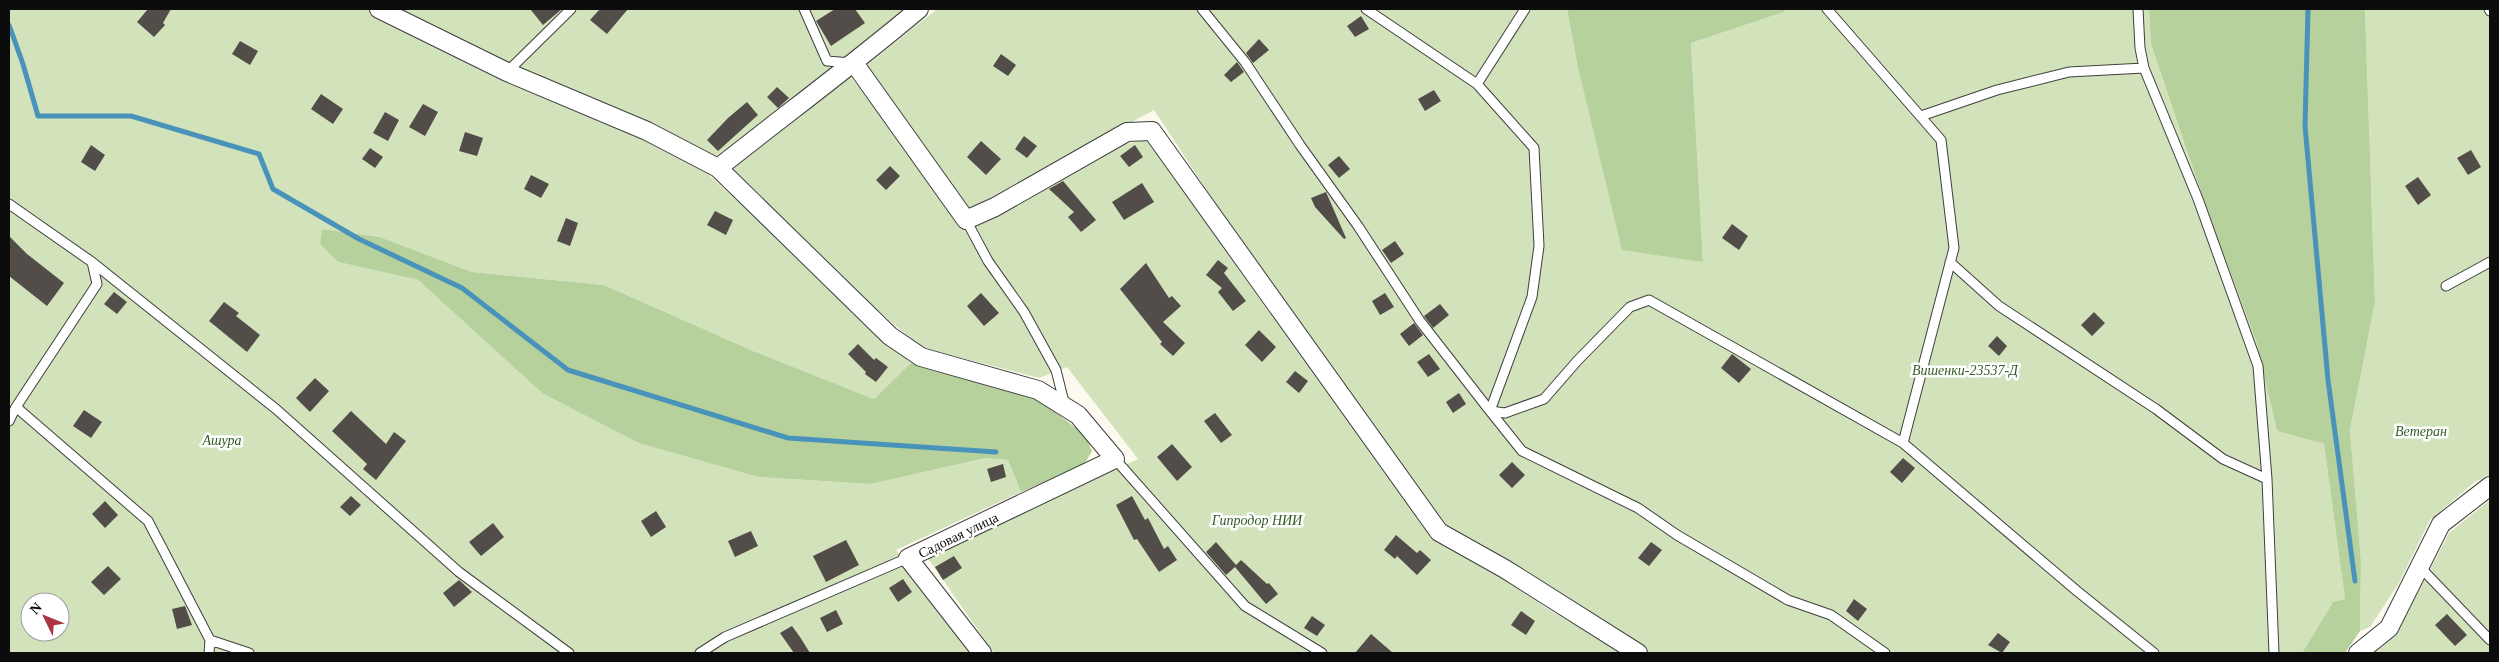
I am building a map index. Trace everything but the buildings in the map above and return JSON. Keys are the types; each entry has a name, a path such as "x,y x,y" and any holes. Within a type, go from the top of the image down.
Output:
{"street":[{"path":"379,9 507,72 648,131 718,168 890,336 921,357 1038,390 1078,415 1115,459"},
{"path":"718,168 854,63 919,9"},
{"path":"854,63 966,220 995,206 1127,132 1152,131 1439,532 1505,569 1638,653"},
{"name":"Садовая улица","path":"982,653 908,558 1115,459"},
{"path":"2358,653 2389,628 2441,524 2490,486"}],"lane":[{"path":"507,72 571,9"},
{"path":"804,9 826,61 854,63"},
{"path":"1202,9 1245,62 1300,145 1358,226 1420,321 1522,451 1638,508 1677,535 1788,600 1831,615 1885,653"},
{"path":"1366,9 1477,84 1534,148 1539,246 1532,297 1490,411"},
{"path":"1477,84 1525,9"},
{"path":"1827,9 1941,140 1954,248 1903,443"},
{"path":"2138,9 2140,48 2144,68 2198,199 2258,366 2267,479 2274,653"},
{"path":"1921,116 1997,90 2069,72 2144,68"},
{"path":"9,204 92,262 276,409 459,572 568,653"},
{"path":"966,220 988,261 1024,312 1056,370 1065,407"},
{"path":"9,420 97,284 92,262"},
{"path":"1950,262 1999,306 2156,409 2223,459 2267,479"},
{"path":"2446,286 2490,262"},
{"path":"1490,411 1505,412 1544,399 1578,360 1630,307 1649,300 1903,443 2077,591 2154,653"},
{"path":"16,407 148,521 210,640 209,653"},
{"path":"1115,459 1245,606 1322,653"},
{"path":"700,653 725,637 908,558"},
{"path":"2420,568 2490,640"},
{"path":"210,640 249,653"}],"green space":[{"name":"Ашура","path":"9,9 908,9 856,52 715,157 709,175 911,363 874,399 753,351 604,285 472,272 380,237 322,229 320,244 338,262 418,280 542,393 760,477 871,484 986,458 1008,460 1021,492 896,550 975,653 9,653"},
{"name":"Вишенки-23537-Д","path":"937,9 1567,9 1577,63 1703,261 1691,43 1784,12 1784,9 2149,9 2151,44 2205,204 2256,341 2277,431 2324,444 2345,599 2333,602 2302,653 1650,653 1592,621 1511,561 1442,527 1268,283 1154,110 970,209 867,65"},
{"path":"1567,9 1784,9 1784,12 1691,43 1703,262 1622,250 1577,63"},
{"path":"2149,9 2365,9 2375,302 2350,430 2361,561 2360,631 2345,653 2302,653 2333,602 2345,599 2324,444 2277,431 2256,341 2205,204 2151,44"},
{"name":"Ветеран","path":"2365,9 2490,9 2490,475 2476,481 2430,520 2399,583 2370,627 2360,631 2361,561 2350,430 2375,302"},
{"name":"Гипродор НИИ","path":"849,75 968,229 1056,174 1080,162 1104,151 1150,140 1430,535 1508,578 1545,607 1623,653 994,653 927,557 1138,459 1067,367 1039,378 920,347 856,291 728,170"},
{"path":"322,229 380,237 472,272 604,285 753,351 874,399 911,363 1034,396 1085,435 1092,451 1083,466 1021,492 1008,460 986,458 871,484 759,477 639,443 542,393 418,280 338,262 320,244"},
{"path":"2490,500 2490,653 2370,653 2396,635 2449,533"}],"waterway":[{"path":"2308,9 2305,126 2328,380 2355,581"},
{"path":"9,25 38,116 131,116 259,154 273,189 359,239 462,288 568,370 788,438 996,452"}]}
